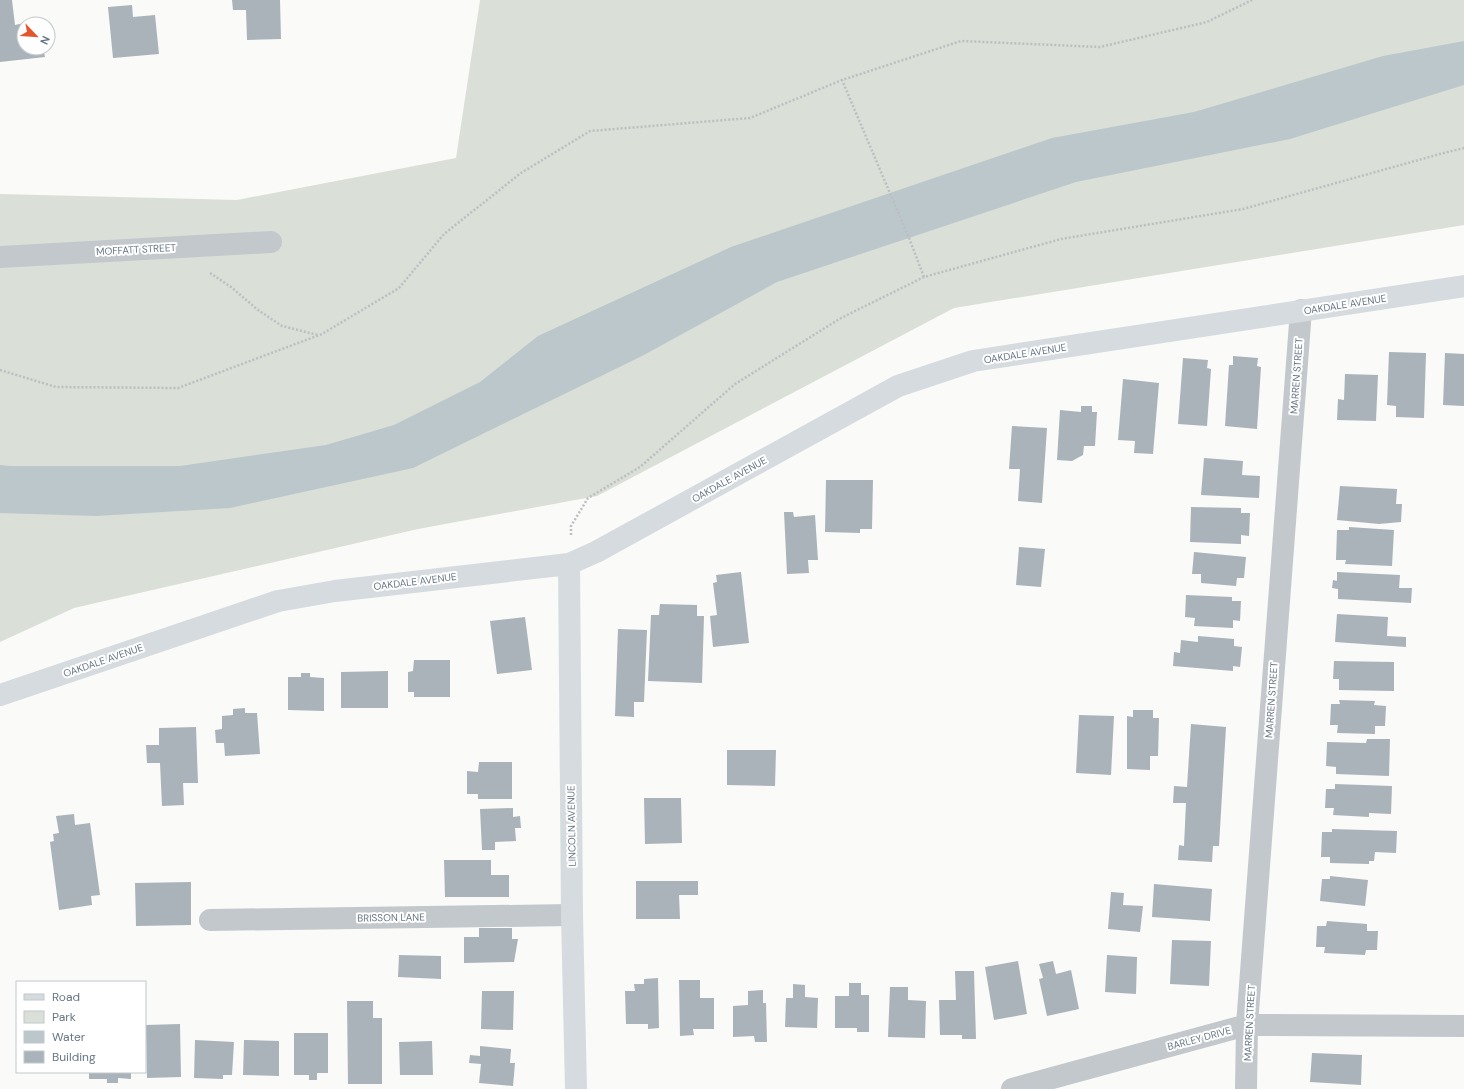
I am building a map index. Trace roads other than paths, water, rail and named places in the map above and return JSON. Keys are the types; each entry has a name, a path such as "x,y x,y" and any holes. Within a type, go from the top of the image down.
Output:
{"street":[{"name":"MOFFATT STREET","path":"0,257 271,242"},
{"name":"OAKDALE AVENUE","path":"0,695 278,601 335,591 569,564 596,552 898,386 973,361 1464,286"},
{"name":"MARREN STREET","path":"1246,1089 1248,1025 1301,310"},
{"name":"LINCOLN AVENUE","path":"569,564 572,915 576,1089"},
{"name":"BRISSON LANE","path":"210,920 572,915"},
{"name":"BARLEY DRIVE","path":"1012,1089 1248,1025 1464,1026"}],"water":[{"path":"1464,41 1464,85 1290,139 1076,182 777,282 642,356 413,468 230,508 96,516 0,513 0,465 180,466 326,445 394,425 480,382 538,336 731,247 1052,138 1194,112 1383,56"}]}
